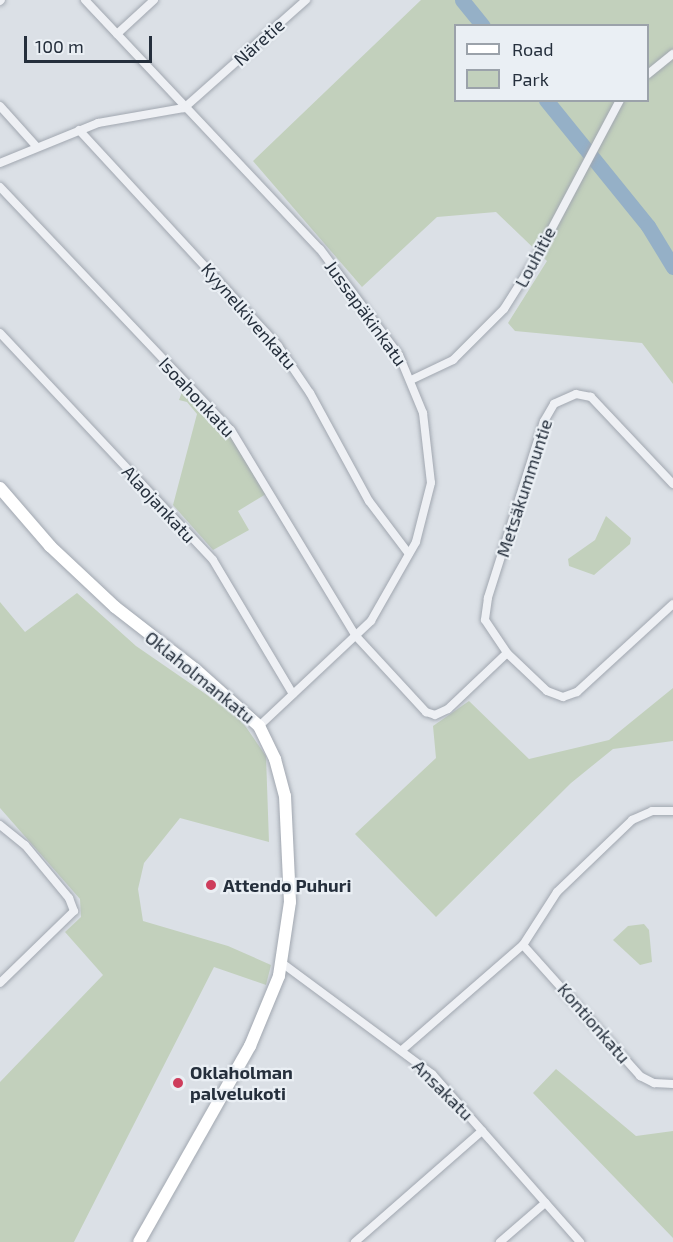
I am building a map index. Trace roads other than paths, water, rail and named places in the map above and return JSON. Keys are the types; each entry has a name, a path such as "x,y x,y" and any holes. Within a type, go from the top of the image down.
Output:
{"street":[{"name":"Jussapäkinkatu","path":"85,0 184,108 320,249 391,344 411,380 423,413 431,477 426,511 410,554 377,613 259,726"},
{"path":"117,34 154,0"},
{"name":"Näretie","path":"184,108 306,0"},
{"path":"649,73 673,54"},
{"name":"Louhitie","path":"411,380 453,360 504,309 535,260 619,102"},
{"path":"0,106 36,146"},
{"path":"0,163 36,146 122,117 184,108"},
{"name":"Kyynelkivenkatu","path":"79,130 278,346 310,393 369,501 410,554"},
{"name":"Isoahonkatu","path":"0,187 231,430 355,635"},
{"name":"Alaojankatu","path":"0,333 213,560 293,694"},
{"name":"Metsäkummuntie","path":"673,484 591,397 571,396 551,407 486,608 488,629 507,653 547,691 567,697 673,604"},
{"name":"Oklaholmankatu","path":"0,488 50,546 115,607 195,669 259,726 275,759 286,805 290,902 282,963 250,1046 139,1242"},
{"path":"355,635 432,715 448,709 507,653"},
{"path":"402,1050 523,945 557,892 632,820 652,811 673,811"},
{"path":"0,825 38,861 69,898 74,914 0,983"},
{"name":"Kontionkatu","path":"523,945 640,1076 654,1083 673,1084"},
{"name":"Ansakatu","path":"282,963 432,1074 580,1242"},
{"path":"355,1242 483,1131"},
{"path":"500,1242 545,1203"}],"waterway":[{"path":"462,0 481,24"},
{"path":"548,102 648,226 673,267"}],"place":[{"name":"Attendo Puhuri","path":"211,885"},
{"name":"Oklaholman palvelukoti","path":"178,1083"}]}
